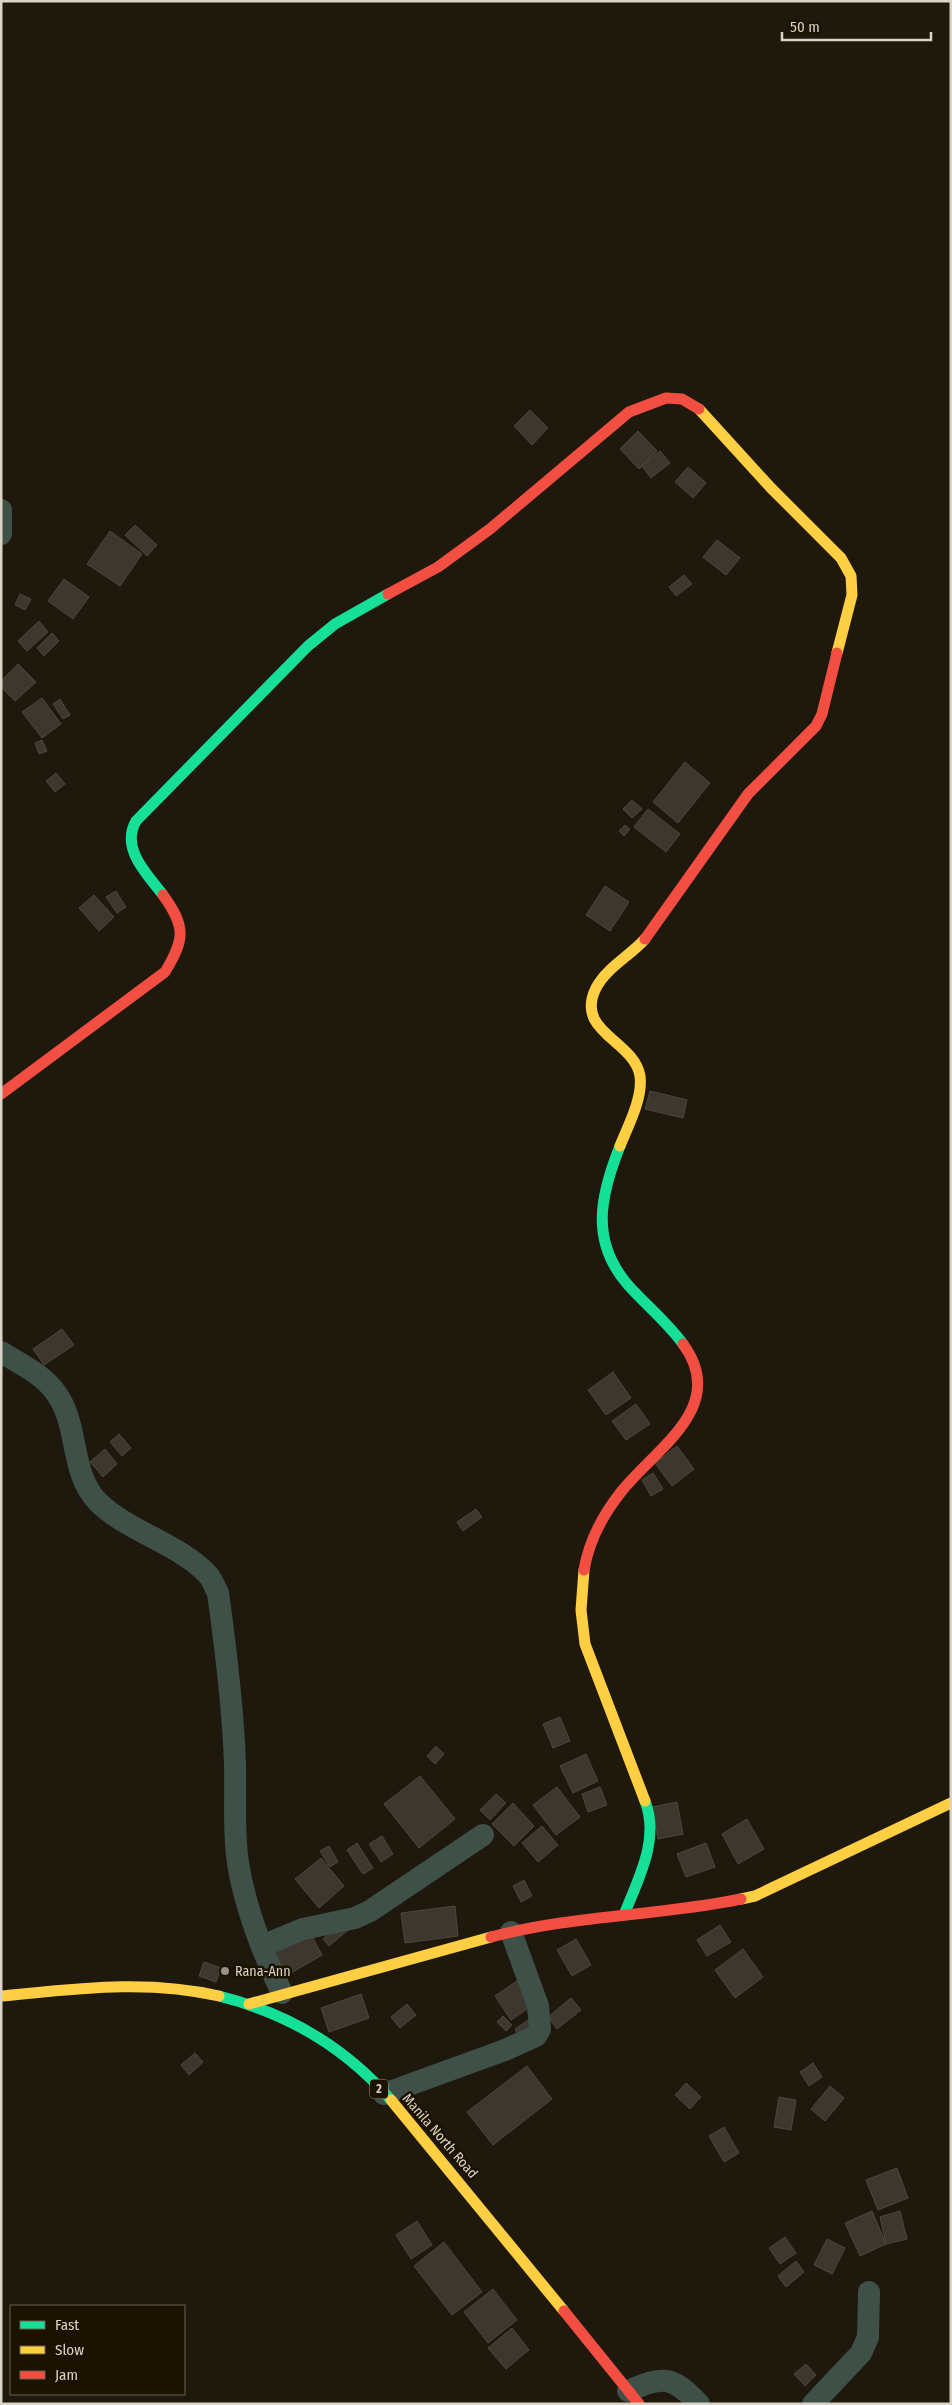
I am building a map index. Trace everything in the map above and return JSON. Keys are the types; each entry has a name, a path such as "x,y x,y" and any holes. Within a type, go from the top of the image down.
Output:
{"main road":[{"path":"1,1094 165,972 176,958 181,944 181,929 176,913 137,860 131,846 134,824 146,810 308,646 335,624 438,566 490,530 630,412 655,399 672,397 688,400 701,410 771,488 832,547 851,576 852,595 822,714 816,726 751,791 650,935 599,982 592,998 592,1014 598,1029 627,1051 638,1064 641,1078 638,1096 604,1195 601,1224 605,1247 618,1272 636,1295 671,1328 687,1348 696,1370 698,1392 693,1410 685,1423 621,1488 601,1516 586,1552 582,1570 580,1615 585,1644 648,1812 651,1825 651,1839 646,1856 624,1915"},
{"path":"249,2004 282,1993 511,1932 624,1915 703,1907 755,1896 922,1814 951,1803"},
{"name":"Manila North Road","path":"1,1996 113,1986 159,1986 200,1991 249,2004 287,2019 320,2037 353,2061 384,2094 490,2218 633,2397"}],"street":[{"path":"1,510 1,534"},
{"path":"1,1352 41,1378 56,1393 68,1418 74,1438 80,1473 87,1490 99,1503 191,1561 210,1577 218,1593 235,1764 235,1834 238,1863 242,1886 262,1946 282,1993"},
{"path":"262,1946 303,1930 355,1918 370,1912 483,1835"},
{"path":"384,2094 505,2050 536,2036 540,2029 538,2006 511,1932"},
{"path":"813,2404 860,2353 868,2337 869,2292"},
{"path":"633,2397 651,2381 666,2380 678,2384 699,2404"}],"building":[{"path":"530,410 548,428 532,445 514,426"},
{"path":"638,431 657,451 639,469 620,449"},
{"path":"660,451 670,463 651,478 642,466"},
{"path":"688,467 706,483 693,498 675,482"},
{"path":"135,525 157,545 147,556 125,535"},
{"path":"110,531 142,554 120,586 87,564"},
{"path":"717,540 740,558 726,575 703,557"},
{"path":"684,575 692,584 676,596 669,587"},
{"path":"64,579 89,597 73,619 48,601"},
{"path":"20,594 31,599 25,610 15,605"},
{"path":"39,621 48,632 27,651 18,641"},
{"path":"52,633 59,641 44,656 37,648"},
{"path":"18,664 36,682 15,701 1,687 1,681"},
{"path":"42,698 61,724 42,738 22,712"},
{"path":"60,699 70,715 63,719 53,704"},
{"path":"42,740 47,751 39,754 35,743"},
{"path":"685,762 710,783 678,823 653,802"},
{"path":"56,773 65,784 55,792 46,781"},
{"path":"632,800 642,809 632,818 623,809"},
{"path":"648,809 680,834 666,852 634,827"},
{"path":"625,825 630,829 624,836 619,831"},
{"path":"605,886 629,902 610,931 586,915"},
{"path":"116,891 126,907 117,913 106,897"},
{"path":"94,895 114,917 99,931 79,908"},
{"path":"650,1091 687,1100 683,1118 645,1109"},
{"path":"62,1329 74,1345 44,1365 33,1349"},
{"path":"613,1372 631,1398 606,1415 588,1390"},
{"path":"636,1404 650,1424 626,1440 612,1421"},
{"path":"119,1434 131,1448 122,1456 110,1442"},
{"path":"677,1446 694,1469 672,1486 655,1463"},
{"path":"105,1449 117,1464 103,1477 90,1462"},
{"path":"653,1473 663,1489 651,1496 642,1480"},
{"path":"476,1509 482,1517 463,1531 457,1522"},
{"path":"560,1717 570,1741 553,1748 543,1724"},
{"path":"436,1746 444,1754 435,1764 427,1756"},
{"path":"586,1754 598,1781 573,1793 560,1766"},
{"path":"420,1776 455,1819 419,1848 384,1804"},
{"path":"557,1787 580,1817 556,1835 533,1805"},
{"path":"600,1787 607,1805 588,1812 582,1794"},
{"path":"496,1794 506,1803 490,1820 480,1810"},
{"path":"677,1802 683,1834 658,1839 652,1807"},
{"path":"513,1803 534,1826 514,1846 492,1824"},
{"path":"747,1819 764,1849 738,1864 722,1834"},
{"path":"542,1826 558,1845 538,1862 522,1843"},
{"path":"382,1836 393,1854 381,1862 369,1844"},
{"path":"357,1843 373,1868 363,1874 347,1850"},
{"path":"706,1843 715,1867 686,1877 677,1854"},
{"path":"329,1846 338,1862 330,1867 320,1851"},
{"path":"321,1858 344,1886 319,1908 295,1879"},
{"path":"524,1880 532,1896 521,1902 513,1886"},
{"path":"455,1906 458,1936 405,1943 401,1913"},
{"path":"342,1923 348,1930 329,1946 323,1939"},
{"path":"720,1925 731,1942 707,1956 697,1940"},
{"path":"309,1931 322,1955 286,1976 272,1952"},
{"path":"576,1939 591,1965 572,1976 557,1950"},
{"path":"743,1949 763,1977 735,1998 715,1970"},
{"path":"204,1962 221,1968 216,1982 199,1976"},
{"path":"517,1981 533,2005 511,2020 495,1996"},
{"path":"361,1994 369,2018 329,2032 321,2008"},
{"path":"571,1998 581,2010 557,2029 548,2017"},
{"path":"407,2004 416,2015 400,2028 391,2017"},
{"path":"503,2016 512,2025 506,2031 497,2022"},
{"path":"531,2018 537,2026 520,2038 515,2029"},
{"path":"195,2053 203,2062 189,2075 181,2065"},
{"path":"813,2063 822,2077 809,2086 800,2072"},
{"path":"527,2066 552,2099 493,2145 467,2112"},
{"path":"686,2083 701,2097 690,2109 675,2095"},
{"path":"830,2086 844,2098 825,2121 811,2109"},
{"path":"779,2097 796,2100 791,2130 774,2127"},
{"path":"724,2127 739,2153 724,2162 709,2136"},
{"path":"897,2168 908,2198 878,2210 866,2180"},
{"path":"872,2211 886,2244 860,2256 845,2223"},
{"path":"900,2211 907,2239 886,2244 880,2217"},
{"path":"417,2221 432,2245 411,2259 396,2235"},
{"path":"785,2237 796,2253 780,2264 769,2248"},
{"path":"827,2239 845,2248 832,2274 814,2265"},
{"path":"444,2242 482,2292 452,2315 414,2266"},
{"path":"796,2261 804,2272 786,2287 778,2276"},
{"path":"493,2289 517,2320 488,2343 464,2312"},
{"path":"512,2328 529,2350 506,2369 488,2348"},
{"path":"806,2364 816,2375 805,2386 794,2374"}],"traffic: fast":[{"path":"163,895 138,861 134,851 131,842 132,831 136,821 308,646 335,624 388,594"},
{"path":"620,1146 607,1183 604,1200 603,1235 608,1252 628,1285 683,1344"},
{"path":"624,1915 641,1873 649,1845 649,1816 645,1801"},
{"path":"219,1996 268,2012 313,2034 354,2064 391,2100"}],"traffic: slow":[{"path":"699,409 771,488 841,558 851,576 852,595 837,653"},
{"path":"620,1146 637,1103 640,1076 628,1053 599,1026 593,1015 591,1003 596,988 606,974 645,939"},
{"path":"584,1570 581,1610 585,1644 645,1801"},
{"path":"741,1899 755,1896 951,1803"},
{"path":"249,2004 491,1937"},
{"path":"1,1996 110,1987 165,1988 219,1996"},
{"path":"391,2100 564,2311"}],"traffic: jam":[{"path":"388,594 438,567 490,529 629,412 666,398 682,399 699,409"},
{"path":"645,939 748,794 816,726 822,714 837,653"},
{"path":"1,1094 165,972 176,951 180,933 176,916 163,895"},
{"path":"584,1570 593,1538 608,1510 621,1492 668,1442 682,1425 693,1407 698,1388 695,1367 683,1344"},
{"path":"491,1937 553,1924 710,1905 741,1899"},
{"path":"564,2311 639,2404"}],"place":[{"name":"Rana-Ann","path":"225,1971"}]}
